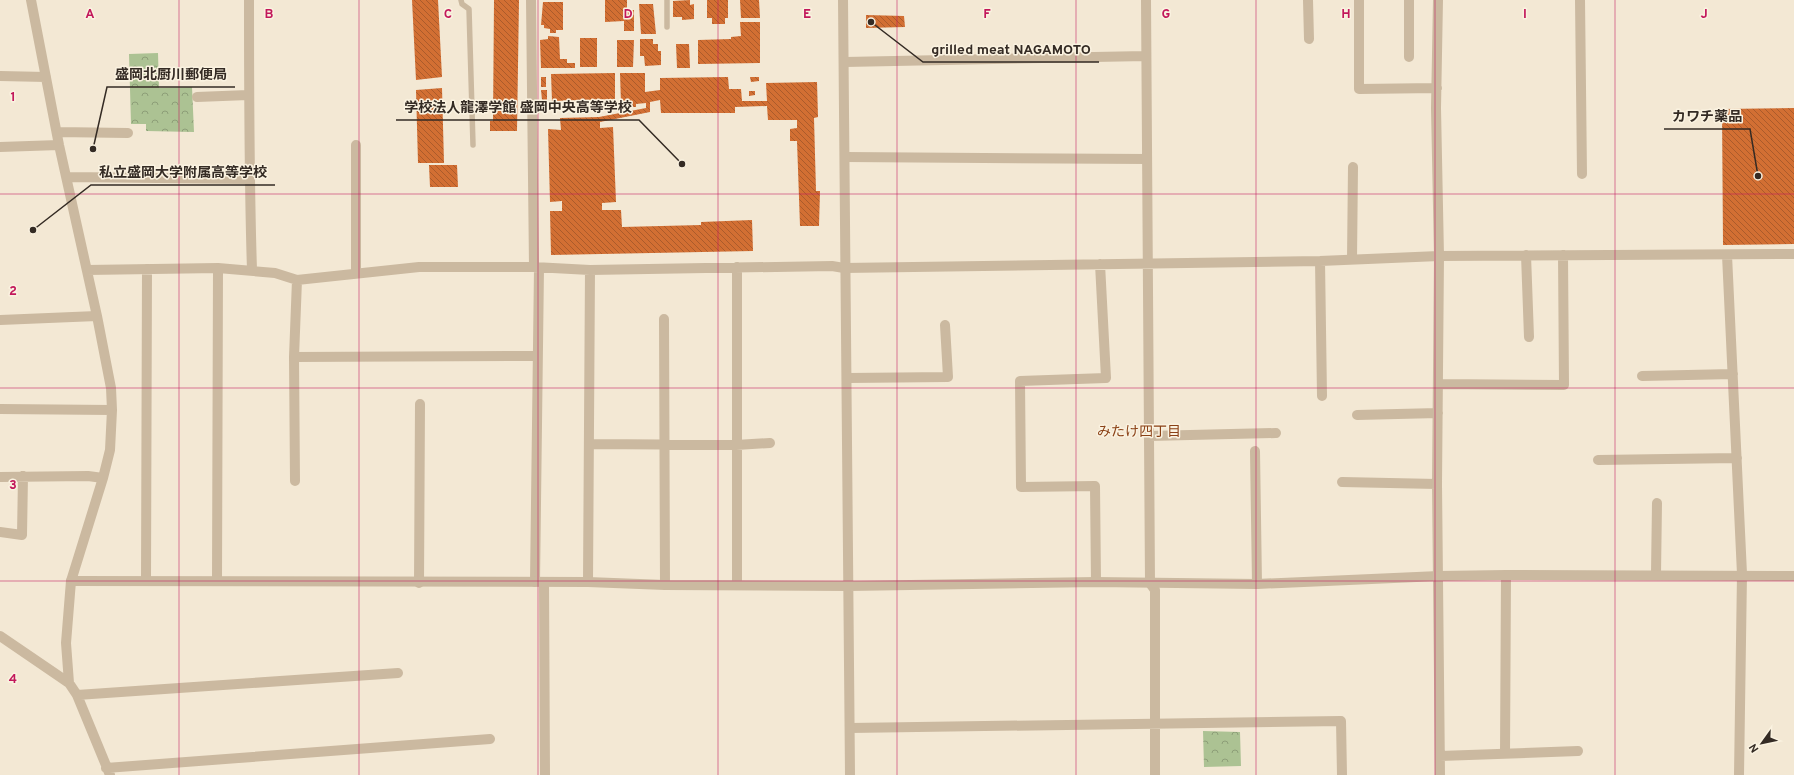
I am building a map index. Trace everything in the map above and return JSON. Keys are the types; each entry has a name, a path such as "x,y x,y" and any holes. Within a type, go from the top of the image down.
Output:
{"street":[{"path":"31,0 59,145 97,316 111,388 112,410 110,450 104,478 72,581 66,643 69,683"},
{"path":"249,0 250,50 248,95 252,270"},
{"path":"531,0 537,267 539,582 545,775"},
{"path":"843,0 846,157 844,268 848,378 850,775"},
{"path":"1146,0 1150,582 1155,590 1155,775"},
{"path":"1308,0 1309,39"},
{"path":"1359,0 1359,89 1436,88"},
{"path":"1409,0 1409,58"},
{"path":"1438,0 1436,88 1439,256 1437,484 1440,775"},
{"path":"1580,0 1582,174"},
{"path":"845,62 1146,56"},
{"path":"0,76 46,77"},
{"path":"197,97 248,95"},
{"path":"57,132 128,133"},
{"path":"0,147 59,145"},
{"path":"356,145 356,273"},
{"path":"846,157 1147,159"},
{"path":"1352,260 1353,166"},
{"path":"67,177 249,179"},
{"path":"87,270 218,268 275,273 296,280 419,267 537,267 590,270 832,266 844,268 1320,261 1439,256 1794,254"},
{"path":"1526,255 1529,337"},
{"path":"1438,384 1564,385 1563,255"},
{"path":"1727,255 1742,574 1739,775"},
{"path":"1320,261 1322,396"},
{"path":"1096,582 1095,486 1021,487 1020,381 1106,378 1100,264"},
{"path":"737,267 737,585"},
{"path":"217,581 218,268"},
{"path":"146,581 147,269"},
{"path":"588,582 590,270"},
{"path":"295,481 294,357 296,280"},
{"path":"0,320 97,316"},
{"path":"664,319 663,444 665,585"},
{"path":"848,378 948,377 945,325"},
{"path":"294,357 537,356"},
{"path":"1642,376 1733,374"},
{"path":"419,583 420,404"},
{"path":"0,409 112,410"},
{"path":"1357,415 1438,413"},
{"path":"1149,436 1276,433"},
{"path":"589,444 736,445 770,443"},
{"path":"1255,450 1257,584"},
{"path":"1598,460 1737,458"},
{"path":"0,532 22,535 23,476"},
{"path":"0,477 88,476 104,478"},
{"path":"1342,482 1437,484"},
{"path":"1656,574 1657,503"},
{"path":"72,581 419,583 588,582 665,585 849,586 1096,582 1257,584 1439,576 1506,575 1742,574 1794,576"},
{"path":"1505,754 1506,575"},
{"path":"0,636 69,683 77,695 108,772 490,739"},
{"path":"77,695 398,673"},
{"path":"850,728 1341,721 1342,775"},
{"path":"1440,756 1578,752"}],"lane":[{"path":"462,0 462,4 469,9 473,145"},
{"path":"667,0 667,27"}],"green space":[{"path":"158,53 159,88 192,87 194,132 146,131 146,124 131,124 129,54"},
{"path":"1203,731 1240,732 1241,766 1204,767"}],"building":[{"path":"412,0 438,0 442,77 416,80"},
{"path":"494,0 519,0 517,131 490,131 490,121 493,121"},
{"path":"605,0 627,0 627,10 634,10 634,31 624,31 624,21 605,22"},
{"path":"690,0 690,5 694,4 694,19 682,20 682,17 673,17 673,1"},
{"path":"707,0 728,0 728,18 725,18 725,24 712,24 712,18 707,18"},
{"path":"740,0 759,0 760,18 741,18"},
{"path":"543,2 563,2 563,30 556,30 556,33 550,33 550,29 544,28 544,25 541,25"},
{"path":"639,4 653,4 656,34 641,34"},
{"path":"866,15 904,16 905,27 866,28"},
{"path":"740,22 760,22 760,63 698,64 698,40 731,39 731,37 741,36"},
{"path":"548,36 559,37 560,59 567,59 567,63 575,63 575,68 541,68 540,40 548,39"},
{"path":"580,38 597,38 597,67 580,67"},
{"path":"640,39 653,39 653,44 658,44 658,51 661,51 661,65 645,66 644,56 640,56"},
{"path":"617,40 634,40 633,67 617,67"},
{"path":"676,44 689,44 690,68 677,68"},
{"path":"615,73 615,99 552,101 551,74"},
{"path":"620,73 645,73 645,92 660,90 660,78 728,77 729,89 741,89 742,101 767,101 766,83 817,82 818,117 814,118 816,191 820,191 819,226 800,226 797,141 790,141 790,129 797,128 797,120 768,120 767,106 735,107 735,113 661,113 660,100 650,102 650,112 600,122 600,128 613,127 616,202 602,203 602,210 621,210 622,227 701,225 701,222 752,220 753,251 551,255 550,211 562,211 562,201 550,202 548,129 561,130 560,118 599,117 646,108 646,103 636,104 636,107 630,107 630,103 621,104"},
{"path":"541,77 546,77 546,87 541,87"},
{"path":"750,77 759,77 759,81 751,82"},
{"path":"442,88 444,163 418,163 416,90"},
{"path":"541,90 547,90 547,100 542,100"},
{"path":"749,91 755,91 755,95 749,96"},
{"path":"1794,108 1794,244 1723,245 1722,109"},
{"path":"429,165 457,165 458,187 430,187"}],"place":[{"name":"grilled meat NAGAMOTO","path":"871,22"},
{"name":"盛岡北厨川郵便局","path":"93,149"},
{"name":"学校法人龍澤学館 盛岡中央高等学校","path":"682,164"},
{"name":"カワチ薬品","path":"1758,176"},
{"name":"私立盛岡大学附属高等学校","path":"33,230"}],"district":[{"name":"みたけ四丁目","path":"1139,432"}]}
